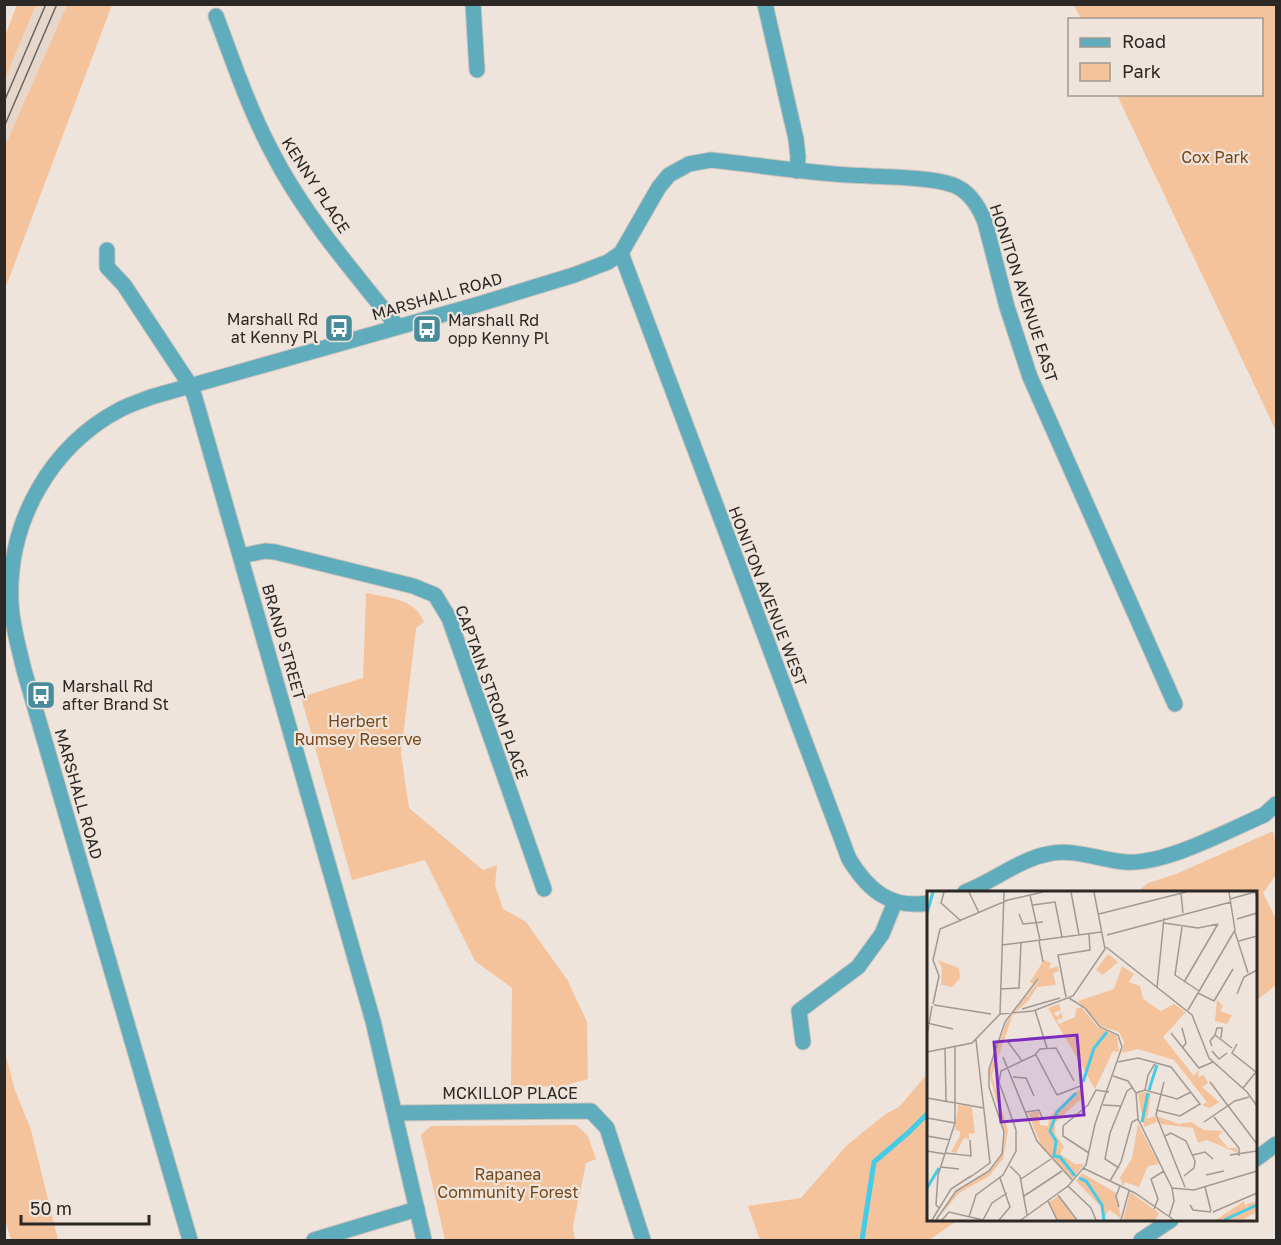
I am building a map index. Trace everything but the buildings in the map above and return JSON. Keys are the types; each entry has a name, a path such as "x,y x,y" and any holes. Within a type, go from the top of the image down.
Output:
{"street":[{"path":"473,4 477,70"},
{"path":"765,4 796,139 797,171"},
{"name":"KENNY PLACE","path":"216,16 245,92 272,152 326,236 397,326"},
{"name":"HONITON AVENUE EAST","path":"621,253 659,187 678,169 689,164 711,160 797,171 942,182 966,193 979,208 985,222 1015,336 1030,377 1175,704"},
{"name":"BRAND STREET","path":"107,250 107,267 124,285 190,385 373,1021 424,1240"},
{"name":"MARSHALL ROAD","path":"190,1240 14,629 11,602 15,547 21,525 40,484 57,462 95,426 122,409 190,385 574,275 608,262 621,253"},
{"name":"HONITON AVENUE WEST","path":"621,253 849,859 864,881 876,892 895,902 913,905 927,903"},
{"name":"CAPTAIN STROM PLACE","path":"241,556 265,551 275,552 413,586 435,595 449,618 544,889"},
{"path":"967,891 1048,853 1061,852 1126,862 1143,862 1165,857 1264,814 1276,804"},
{"path":"803,1042 799,1011 858,967 882,934 895,902"},
{"name":"MCKILLOP PLACE","path":"396,1113 591,1111 607,1128 644,1240"},
{"path":"1257,1158 1276,1144"},
{"path":"314,1240 417,1209"},
{"path":"1141,1240 1170,1221"}],"shaded area":[{"path":"36,5 67,5 5,146 5,79"}],"green space":[{"path":"17,5 36,5 5,79 5,36"},
{"path":"67,5 112,5 5,289 5,146"},
{"name":"Cox Park","path":"1074,5 1276,5 1276,431 1117,96 1263,96 1263,18 1080,18"},
{"name":"Herbert Rumsey Reserve","path":"366,593 400,600 414,608 424,622 416,628 401,754 409,808 483,870 497,865 495,885 503,909 526,922 568,981 587,1022 588,1079 560,1087 511,1086 512,988 475,961 425,860 352,880 301,697 363,678"},
{"path":"1273,831 1276,847 1276,875 1263,893 1276,919 1276,985 1257,1000 1257,891 1138,891 1148,883 1176,874"},
{"path":"4,1049 15,1090 31,1130 58,1240 11,1240 4,1216"},
{"path":"927,1074 927,1221 957,1221 929,1240 760,1240 748,1206 801,1198 847,1145 887,1113 899,1107"},
{"name":"Rapanea Community Forest","path":"576,1125 588,1136 596,1159 586,1163 573,1226 575,1240 445,1240 421,1135 431,1126"}],"waterway":[{"path":"862,1240 874,1162 927,1114"}],"tram line":[{"path":"4,102 46,4"},
{"path":"4,127 57,4"}],"place":[{"name":"Marshall Rd at Kenny Pl","path":"339,328"},
{"name":"Marshall Rd opp Kenny Pl","path":"427,329"},
{"name":"Marshall Rd after Brand St","path":"41,695"}]}
